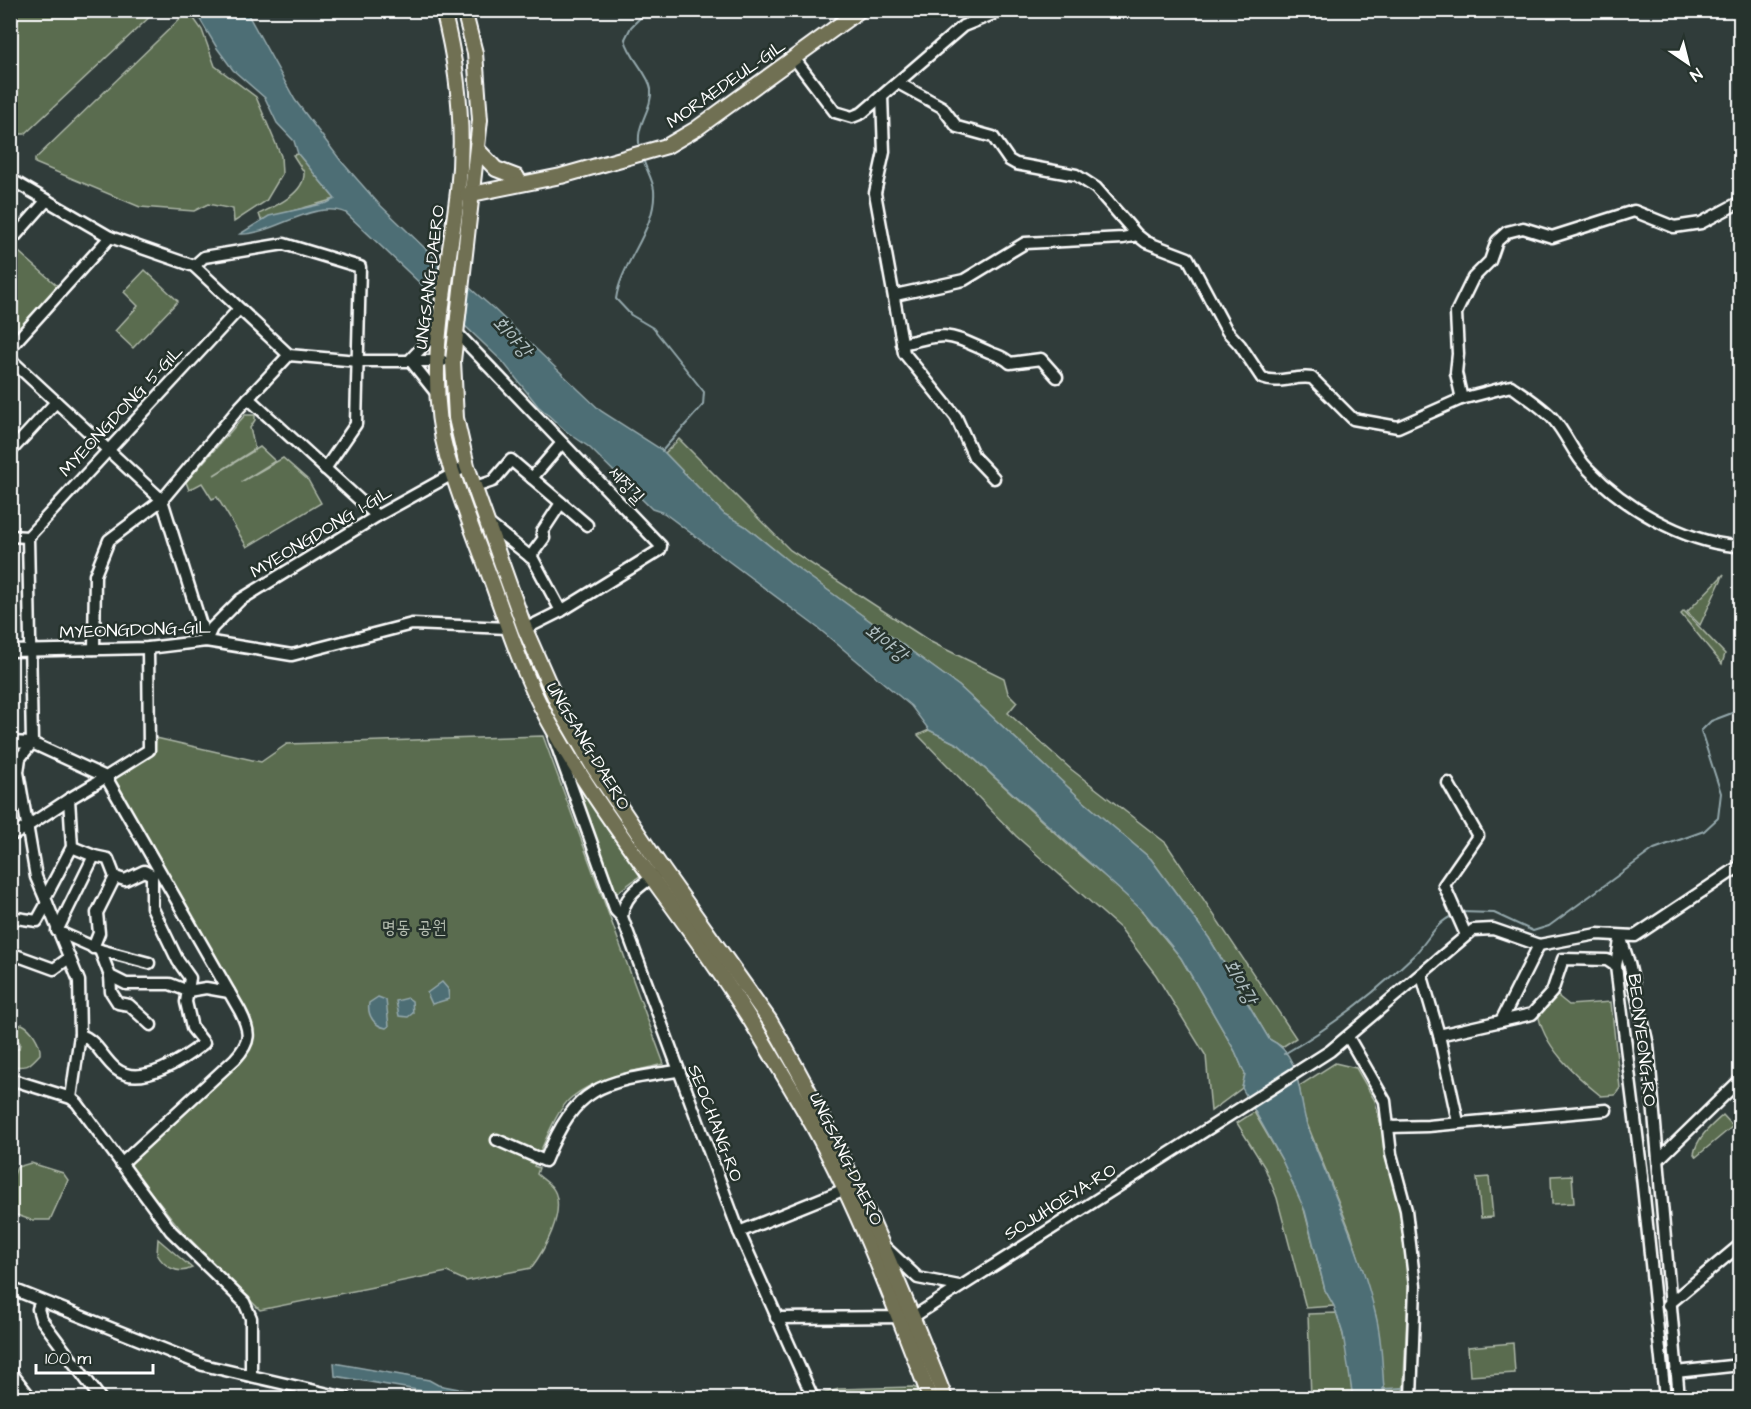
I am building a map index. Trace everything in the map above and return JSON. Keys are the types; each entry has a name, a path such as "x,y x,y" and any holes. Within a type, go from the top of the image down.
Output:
{"main road":[{"name":"UNGSANG-DAERO","path":"443,10 452,44 461,138 458,193 440,328 438,361 442,435 453,473 508,628 547,718 661,894 757,1030 814,1128 945,1398"},
{"name":"UNGSANG-DAERO","path":"465,10 475,53 479,87 478,150 453,361 456,418 467,466 525,629 561,711 594,768 776,1031 828,1124 884,1246 930,1398"},
{"name":"MORAEDEUL-GIL","path":"458,193 562,169 567,172 650,152 696,129 860,10"},
{"path":"470,222 484,201 517,181 496,169 478,150"}],"street":[{"path":"794,58 827,103 843,116 862,113 963,26 1003,10"},
{"path":"898,83 942,107 957,128 993,137 1009,160 1016,164 1076,175 1096,188 1137,235 1146,242 1188,258 1227,331 1240,345 1262,378 1281,382 1303,376 1312,378 1353,419 1398,427 1462,399 1511,386 1554,419 1572,450 1588,470 1651,520 1717,545 1735,546 1740,541"},
{"path":"882,96 884,152 876,193 904,353 956,417 974,457 994,478"},
{"path":"10,179 110,237 194,266 289,355 358,361 453,361"},
{"path":"10,242 47,200"},
{"path":"1462,399 1456,373 1458,354 1456,313 1473,278 1490,261 1497,242 1507,232 1523,228 1552,237 1634,211 1674,227 1701,223 1740,202"},
{"path":"895,295 964,280 1025,243 1124,238 1137,235"},
{"path":"10,348 110,237"},
{"path":"194,266 204,257 284,244 360,267 357,424 325,469"},
{"name":"MYEONGDONG 5-GIL","path":"28,537 239,309"},
{"path":"410,360 440,328"},
{"name":"세정길","path":"456,332 610,490 661,546 660,550 561,611 525,629"},
{"path":"902,344 938,334 959,337 992,354 1003,356 1010,363 1041,359 1057,377"},
{"path":"94,649 95,575 109,540 162,500 248,398 289,355"},
{"path":"10,359 162,500 206,642"},
{"path":"410,360 439,397"},
{"path":"248,398 377,516"},
{"path":"10,452 56,402"},
{"path":"532,478 562,443"},
{"path":"475,487 493,481 511,460 587,525"},
{"name":"MYEONGDONG 1-GIL","path":"206,642 212,628 240,600 377,516 467,466"},
{"path":"530,557 544,538 542,532 561,503"},
{"path":"488,523 530,557 541,570 561,611"},
{"path":"10,536 28,537 32,742 20,758 18,767 36,878 79,981 80,1035 71,1098"},
{"name":"MYEONGDONG-GIL","path":"10,651 148,648 206,642 292,655 412,624 508,628"},
{"path":"10,835 149,750 148,648"},
{"name":"SEOCHANG-RO","path":"547,718 616,911 621,917 739,1232 812,1396"},
{"path":"10,742 32,742 106,777 156,872 230,992 250,1033 249,1043 235,1059 121,1164"},
{"path":"1448,783 1478,836 1444,885 1459,922 1467,935"},
{"path":"10,916 38,921 72,848 69,799"},
{"path":"72,848 108,859 115,877 97,913 99,933 96,949 110,976 111,992 118,1003 129,1005 152,1025"},
{"path":"57,931 93,856"},
{"path":"1411,1398 1415,1286 1406,1210 1391,1154 1383,1095 1347,1037 1422,976 1473,930 1489,928 1539,945 1597,934 1635,936 1651,928 1740,866"},
{"path":"621,917 623,904 630,895 663,870"},
{"path":"115,877 125,880 144,871 156,872"},
{"path":"80,1035 87,1036 117,1070 138,1074 166,1069 204,1043 192,1028 186,1002 190,978 178,961 152,907 156,872"},
{"path":"630,895 648,890 661,894"},
{"path":"57,931 96,949 148,963"},
{"name":"BEONYEONG-RO","path":"1620,936 1616,966 1650,1249 1665,1398"},
{"name":"BEONYEONG-RO","path":"1620,936 1648,1045 1679,1398"},
{"path":"1501,1021 1539,945"},
{"path":"10,952 54,969 69,958"},
{"path":"1439,1035 1532,1014 1552,992 1563,958 1607,960 1616,966"},
{"path":"110,976 126,984 170,984 188,991 206,988 230,992"},
{"path":"1422,976 1439,1035 1458,1122"},
{"path":"1621,1010 1631,1004 1640,1008"},
{"name":"SOJUHOEYA-RO","path":"906,1317 959,1286 1330,1051 1347,1037"},
{"path":"497,1140 545,1161 561,1124 589,1094 621,1079 677,1071"},
{"path":"46,1090 60,1089 74,1075"},
{"path":"10,1079 71,1098 171,1231 237,1295 248,1309 253,1332 251,1376"},
{"path":"1659,1160 1740,1080"},
{"path":"1389,1126 1606,1110"},
{"path":"739,1232 843,1190"},
{"path":"1650,1249 1658,1252 1666,1245"},
{"path":"1655,1307 1671,1305 1740,1245"},
{"path":"884,1246 918,1278 959,1286"},
{"path":"10,1288 109,1325 184,1358 251,1376 297,1393 346,1398"},
{"path":"41,1301 38,1309 41,1318 100,1398"},
{"path":"776,1318 906,1317"},
{"path":"1660,1357 1668,1352 1675,1355"},
{"path":"1676,1372 1740,1365"},
{"path":"10,1371 31,1398"}],"green space":[{"path":"10,11 156,11 25,134 11,134"},
{"path":"186,13 190,13 202,30 215,66 256,97 281,156 282,174 266,201 234,222 233,209 208,204 194,211 140,207 35,163 35,159"},
{"path":"298,154 335,199 261,220 259,214 288,198 300,186 304,172 293,155"},
{"path":"12,246 60,288 10,342 10,248"},
{"path":"145,270 178,301 133,348 115,331 138,306 124,292"},
{"path":"245,415 255,415 250,428 255,449 214,475 260,447 275,461 241,482 283,458 308,480 321,503 247,547 217,497 212,499 202,483 189,490 186,482"},
{"path":"679,439 790,550 931,642 1004,678 1008,693 1017,702 1008,713 1072,770 1166,843 1296,1038 1282,1047 1269,1039 1209,938 1151,859 1083,801 959,686 792,564 745,526 724,514 665,453"},
{"path":"1724,574 1700,625 1687,612"},
{"path":"1684,611 1725,654 1722,664 1681,614"},
{"path":"929,730 959,745 1077,853 1132,899 1181,958 1235,1051 1245,1074 1242,1088 1211,1111 1206,1056 1156,975 1121,929 1016,836 918,735"},
{"name":"명동 공원","path":"543,736 664,1064 593,1084 572,1097 561,1110 534,1166 539,1168 537,1174 554,1190 557,1209 552,1231 531,1268 466,1281 447,1272 260,1310 182,1231 131,1168 132,1160 243,1058 254,1038 250,1017 114,784 117,776 155,751 156,738 261,762 287,744"},
{"path":"577,779 641,875 614,895 575,780"},
{"path":"1554,993 1569,1005 1611,1002 1620,1088 1615,1095 1601,1096 1591,1088 1571,1070 1546,1037 1538,1012"},
{"path":"22,1024 35,1036 40,1054 27,1066 11,1066 11,1049 19,1049 20,1043 14,1035 15,1027"},
{"path":"1335,1063 1356,1068 1375,1101 1402,1210 1409,1273 1403,1398 1383,1398 1376,1317 1351,1233 1304,1116 1299,1086"},
{"path":"1254,1112 1282,1160 1303,1205 1325,1290 1334,1306 1306,1308 1277,1198 1265,1168 1237,1123"},
{"path":"1723,1115 1733,1126 1696,1157 1694,1154 1701,1137"},
{"path":"31,1163 63,1173 68,1180 50,1220 31,1220 11,1213 11,1182 17,1167"},
{"path":"1572,1175 1574,1203 1552,1204 1551,1176"},
{"path":"1489,1177 1493,1217 1481,1218 1477,1178"},
{"path":"158,1239 192,1268 182,1271 163,1263 157,1254"},
{"path":"1337,1313 1346,1346 1353,1398 1311,1398 1308,1314"},
{"path":"1513,1343 1515,1373 1470,1376 1468,1347"},
{"path":"913,1387 938,1398 807,1398 839,1389"},
{"path":"418,1390 464,1398 411,1398"}],"water":[{"name":"회야강","path":"195,11 246,11 295,100 341,161 378,203 431,254 494,309 601,411 662,450 724,514 745,526 792,564 959,686 1083,801 1151,859 1209,938 1269,1039 1280,1046 1294,1067 1309,1131 1346,1222 1370,1292 1380,1334 1383,1398 1353,1398 1343,1334 1334,1306 1325,1290 1305,1211 1282,1160 1242,1088 1245,1074 1235,1051 1181,958 1143,911 959,745 929,730 911,706 818,628 664,513 652,509 589,447 567,432 538,406 503,362 346,213 333,210 320,211 265,230 240,234 269,216 327,203 335,199 298,154 294,141 277,123 265,98 233,70"},
{"path":"442,982 448,989 449,999 432,1004 427,993"},
{"path":"378,997 386,1000 389,1026 386,1028 375,1022 369,1012 369,1003"},
{"path":"408,998 412,1001 413,1013 408,1017 399,1016 396,1001"},
{"path":"334,1363 429,1380 438,1385 506,1398 464,1398 335,1376"}],"waterway":[{"path":"640,148 639,132 651,97 651,89 647,77 630,52 625,39 631,27 648,10"},
{"path":"643,159 654,190 653,204 645,232 624,272 616,299 631,315 653,328 704,392 703,405 662,451"},
{"path":"1460,912 1494,913 1533,931 1549,926 1654,849 1704,831 1718,818 1721,793 1701,731 1711,721 1740,710"},
{"path":"1284,1054 1335,1021 1383,984 1418,951 1441,923 1454,915"},
{"path":"1383,1389 1404,1388"}]}
